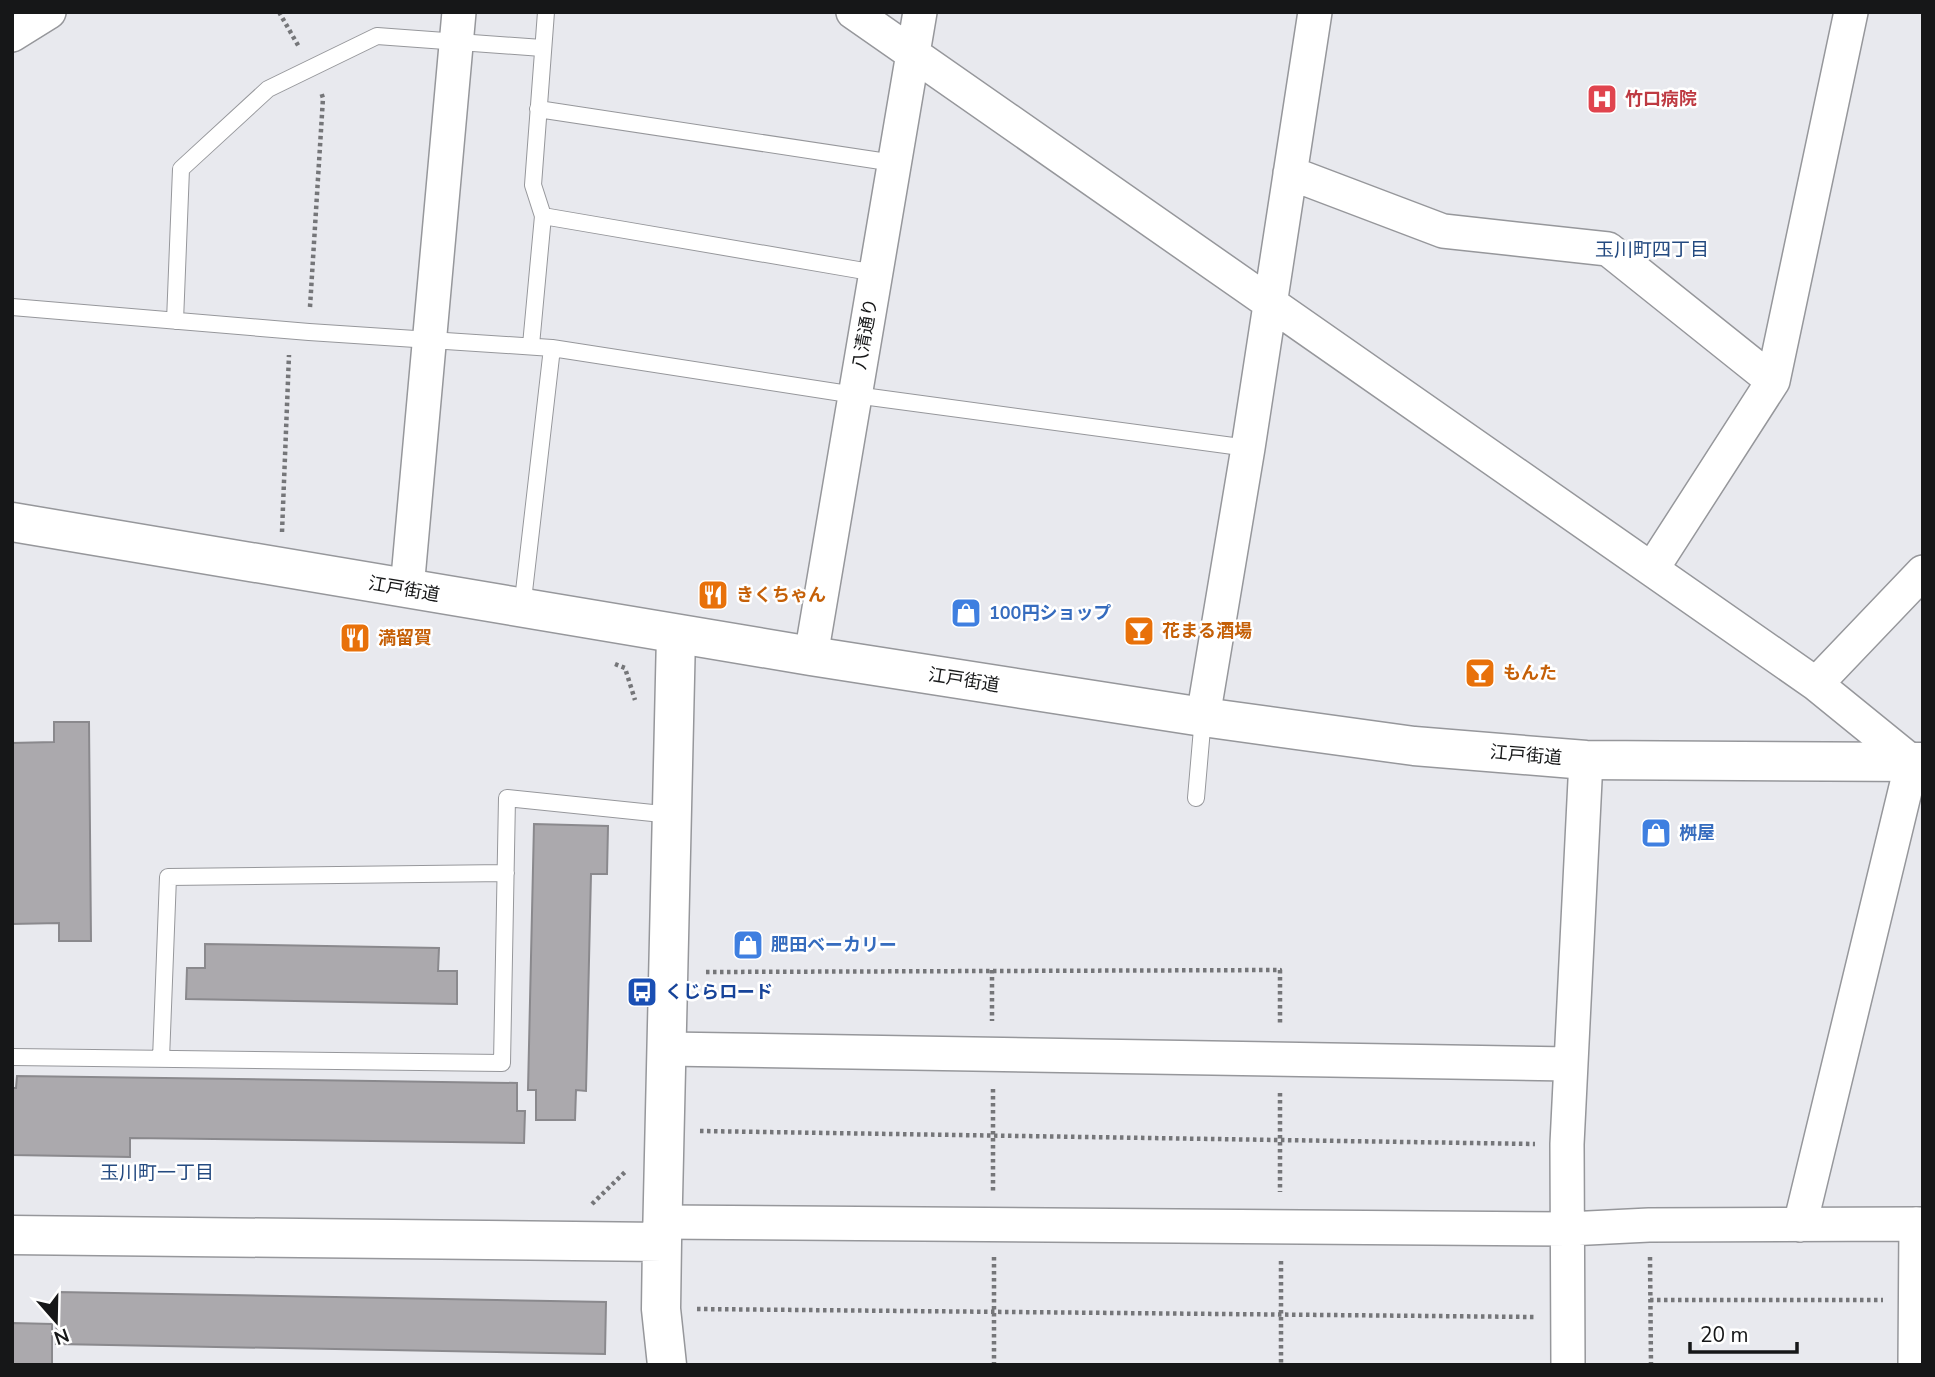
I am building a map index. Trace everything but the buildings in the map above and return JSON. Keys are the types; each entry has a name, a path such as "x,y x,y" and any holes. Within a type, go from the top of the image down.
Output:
{"main road":[{"name":"江戸街道","path":"12,522 676,635 1203,717 1414,746 1586,760 1917,762"},
{"path":"667,1365 662,1309 662,1232 676,635"},
{"path":"12,1235 662,1232"}],"street":[{"path":"12,35 50,12"},
{"path":"852,12 1816,684 1917,762 1800,1225"},
{"name":"八清通り","path":"811,656 920,12"},
{"path":"1203,717 1248,448 1268,304 1315,12"},
{"path":"1652,569 1773,381 1851,12"},
{"path":"407,589 458,26"},
{"path":"1290,173 1443,231 1608,249 1773,381"},
{"path":"1816,684 1923,572"},
{"path":"1568,1365 1567,1144 1586,760"},
{"path":"667,1049 1570,1064"},
{"path":"662,1232 993,1225 1568,1229 1649,1225 1919,1224 1915,1365"}],"lane":[{"path":"531,345 543,216 533,185 545,12"},
{"path":"175,321 181,169 268,89 377,36 458,26 542,48"},
{"path":"538,109 894,163"},
{"path":"543,216 876,272"},
{"path":"12,307 290,331 531,345 855,395 1248,448"},
{"path":"522,609 552,348"},
{"path":"1196,798 1203,717"},
{"path":"12,1056 502,1063 507,798 672,815"},
{"path":"161,1059 168,877 506,873"}],"path":[{"path":"279,12 312,68 323,98 309,332"},
{"path":"280,568 290,331"},
{"path":"603,658 625,668 639,710"},
{"path":"992,970 994,1365"},
{"path":"664,1130 1567,1144"},
{"path":"587,1210 632,1165"},
{"path":"1649,1225 1651,1365"},
{"path":"1650,1300 1915,1300"},
{"path":"662,1309 1569,1317"}],"place":[{"name":"竹口病院","path":"1602,99"},
{"name":"きくちゃん","path":"713,595"},
{"name":"100円ショップ","path":"966,613"},
{"name":"花まる酒場","path":"1139,631"},
{"name":"満留賀","path":"355,638"},
{"name":"もんた","path":"1480,673"},
{"name":"桝屋","path":"1656,833"},
{"name":"肥田ベーカリー","path":"748,945"},
{"name":"くじらロード","path":"642,992"}],"district":[{"name":"玉川町四丁目","path":"1652,250"},
{"name":"玉川町一丁目","path":"157,1173"}]}
